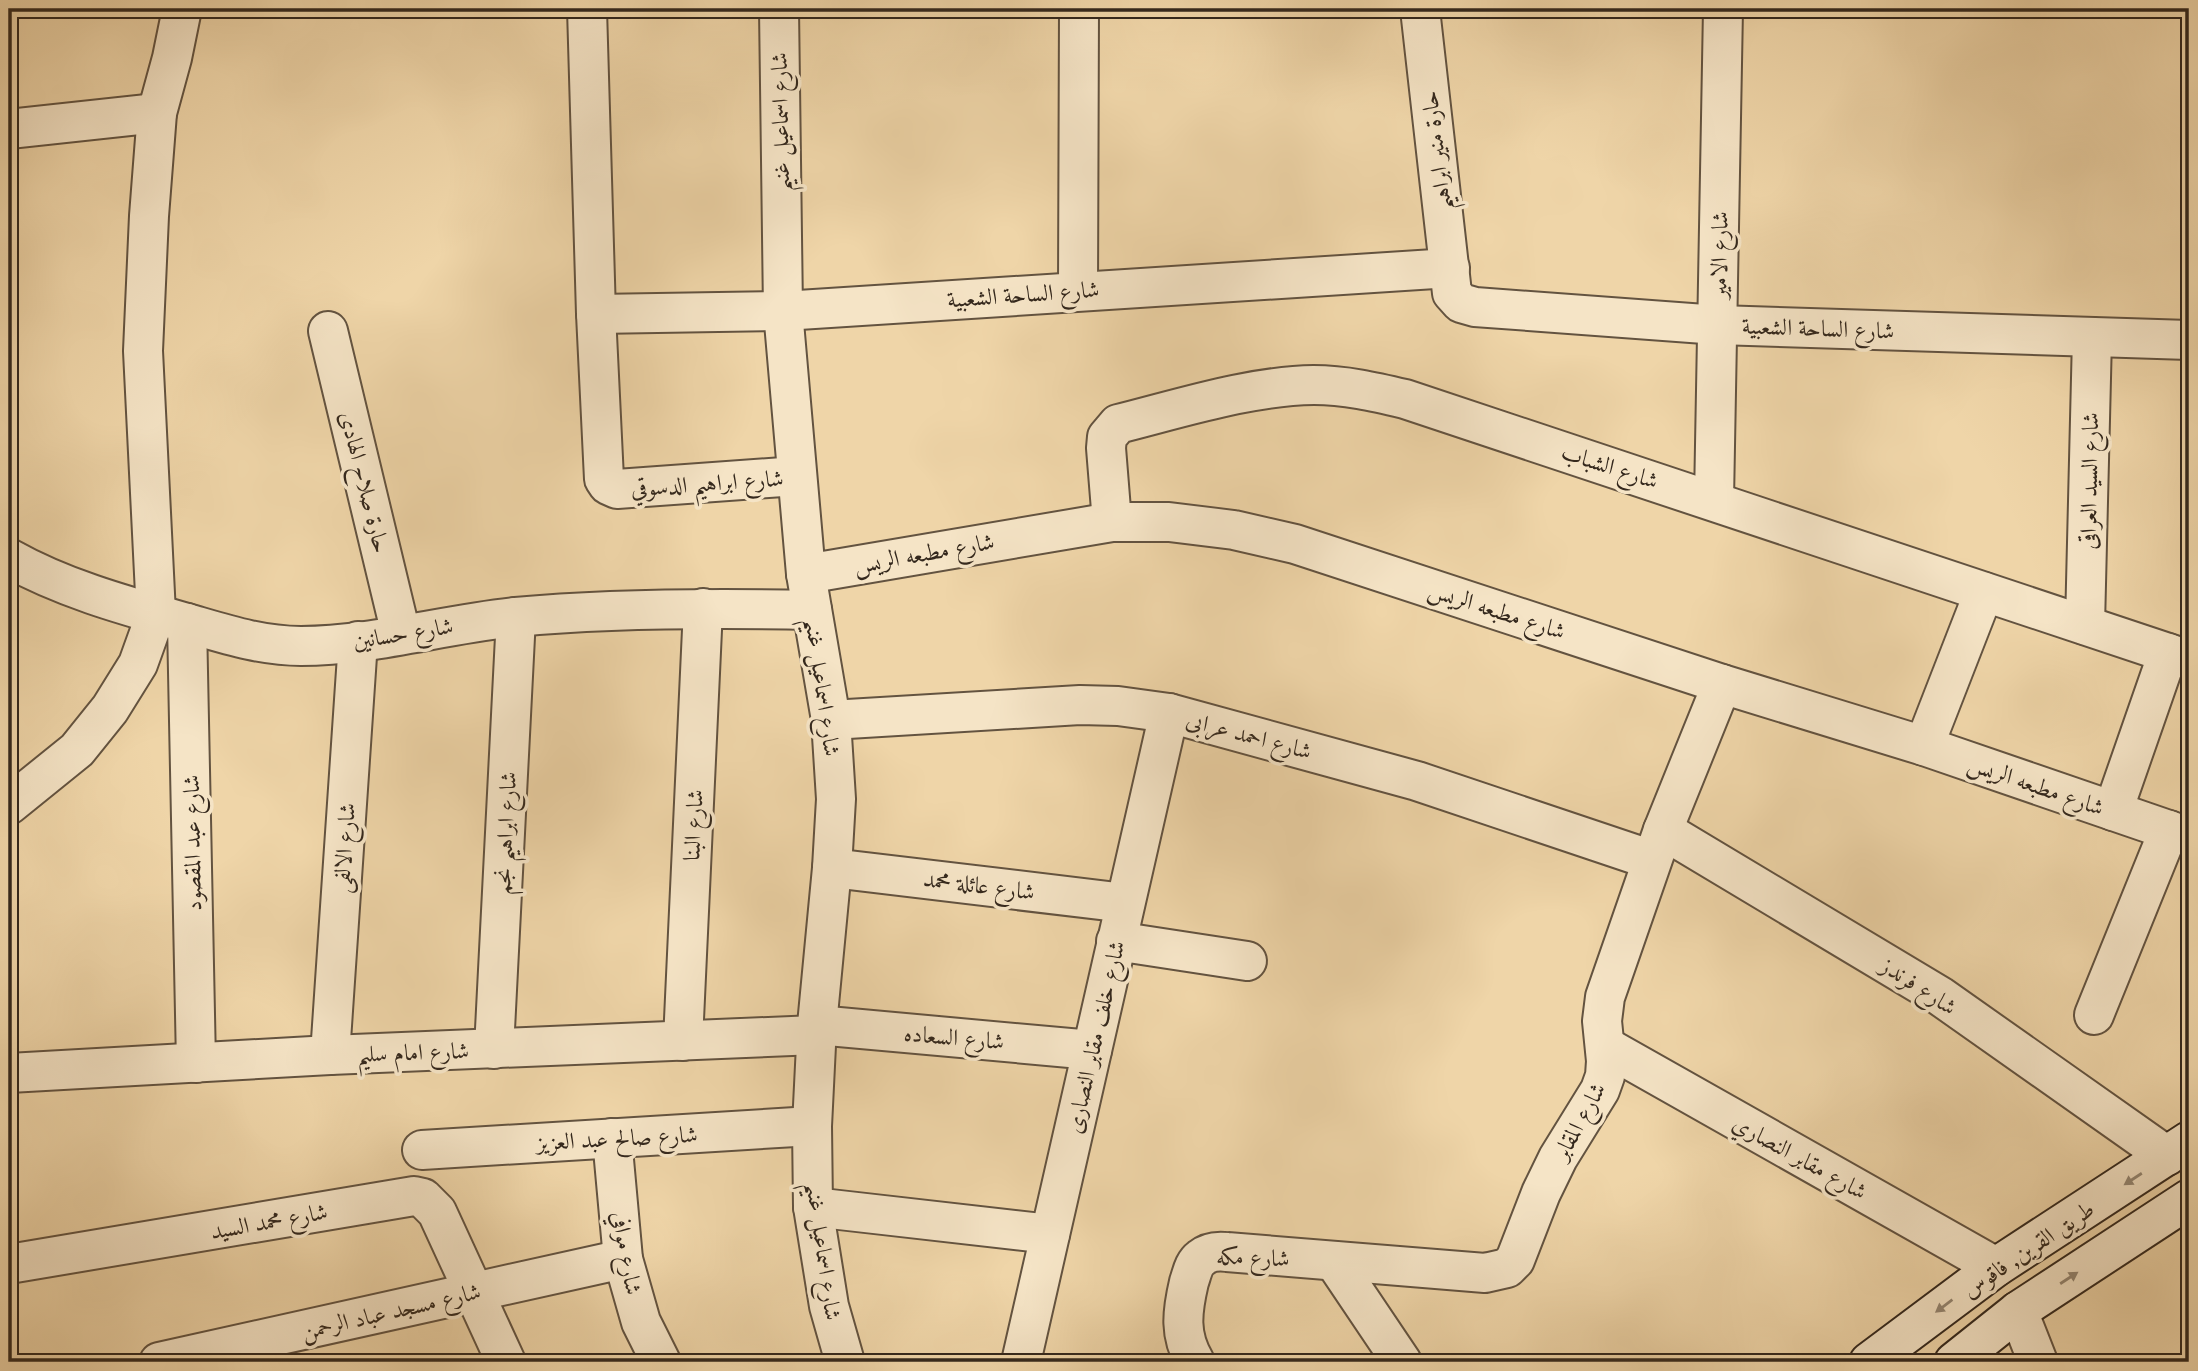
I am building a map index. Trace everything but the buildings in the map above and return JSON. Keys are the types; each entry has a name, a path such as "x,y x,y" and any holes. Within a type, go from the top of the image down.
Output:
{"street":[{"name":"شارع عبد المقصود","path":"182,9 157,113 143,351 172,619 196,1063"},
{"path":"587,9 596,314"},
{"name":"شارع اسماعيل غنيم","path":"779,9 783,311 806,573 831,720 836,799 817,1030 812,1126 813,1207 830,1307 845,1362"},
{"path":"1078,290 1079,9"},
{"name":"حارة منير ابراهيم","path":"1420,9 1451,281"},
{"name":"شارع الامير","path":"1714,500 1723,9"},
{"path":"9,128 157,113"},
{"name":"شارع الساحة الشعبية","path":"596,314 783,311 1078,290 1451,281 1456,299 1468,306 1718,325 2189,340"},
{"name":"شارع ابراهيم الدسوقي","path":"596,314 604,479 608,485 617,489 797,476"},
{"name":"حارة صلاح الهادى","path":"328,331 401,634"},
{"name":"شارع السيد العراقى","path":"2085,625 2092,337"},
{"name":"شارع الشباب","path":"1112,523 1106,448 1107,437 1118,424 1226,397 1313,385 1356,388 1405,399 2179,656"},
{"name":"شارع مطبعه الريس","path":"806,573 1112,523 1168,522 1234,530 1295,544 1722,684 1924,746 2179,834 2094,1015"},
{"name":"شارع حسانين","path":"9,558 59,582 172,619 241,639 299,646 358,641 516,617 703,608 812,610"},
{"path":"1924,746 1984,592"},
{"name":"شارع البنا","path":"683,1041 703,608"},
{"name":"شارع ابراهيم نجم","path":"494,1049 516,617"},
{"path":"9,805 77,750 110,709 138,664 172,619"},
{"name":"شارع الالفى","path":"330,1055 358,641"},
{"path":"2113,811 2179,656"},
{"name":"شارع المقابر","path":"1334,1261 1485,1273 1507,1268 1515,1260 1558,1158 1600,1090 1605,1076 1602,1021 1605,996 1657,845 1722,684"},
{"name":"شارع احمد عرابى","path":"831,720 1080,705 1118,706 1169,713 1657,845"},
{"name":"شارع خلف مقابر النصارى","path":"1021,1362 1169,713"},
{"name":"شارع فرندز","path":"1657,845 1940,996 2178,1149"},
{"name":"شارع عائلة محمد","path":"832,868 1125,903"},
{"path":"1116,941 1247,961"},
{"name":"شارع امام سليم","path":"9,1073 330,1055 683,1041 817,1030"},
{"name":"شارع السعاده","path":"817,1030 1092,1050"},
{"name":"شارع مقابر النصاري","path":"1605,1046 1996,1267"},
{"name":"شارع صالح عبد العزيز","path":"422,1150 812,1126"},
{"name":"شارع موافي","path":"612,1138 623,1259 641,1321 662,1362"},
{"name":"طريق القرين, فاقوس","path":"1869,1362 1996,1267 2178,1149"},
{"name":"شارع محمد السيد","path":"9,1265 414,1196 423,1198 437,1212 506,1362"},
{"name":"طريق القرين, فاقوس","path":"1954,1362 2018,1311 2189,1199"},
{"path":"813,1207 1050,1234"},
{"name":"شارع مكه","path":"1195,1362 1185,1341 1182,1311 1194,1267 1199,1259 1218,1251 1334,1261"},
{"name":"شارع مسجد عباد الرحمن","path":"159,1362 623,1259"},
{"path":"1334,1261 1402,1362"},
{"path":"2018,1311 2038,1362"}]}
